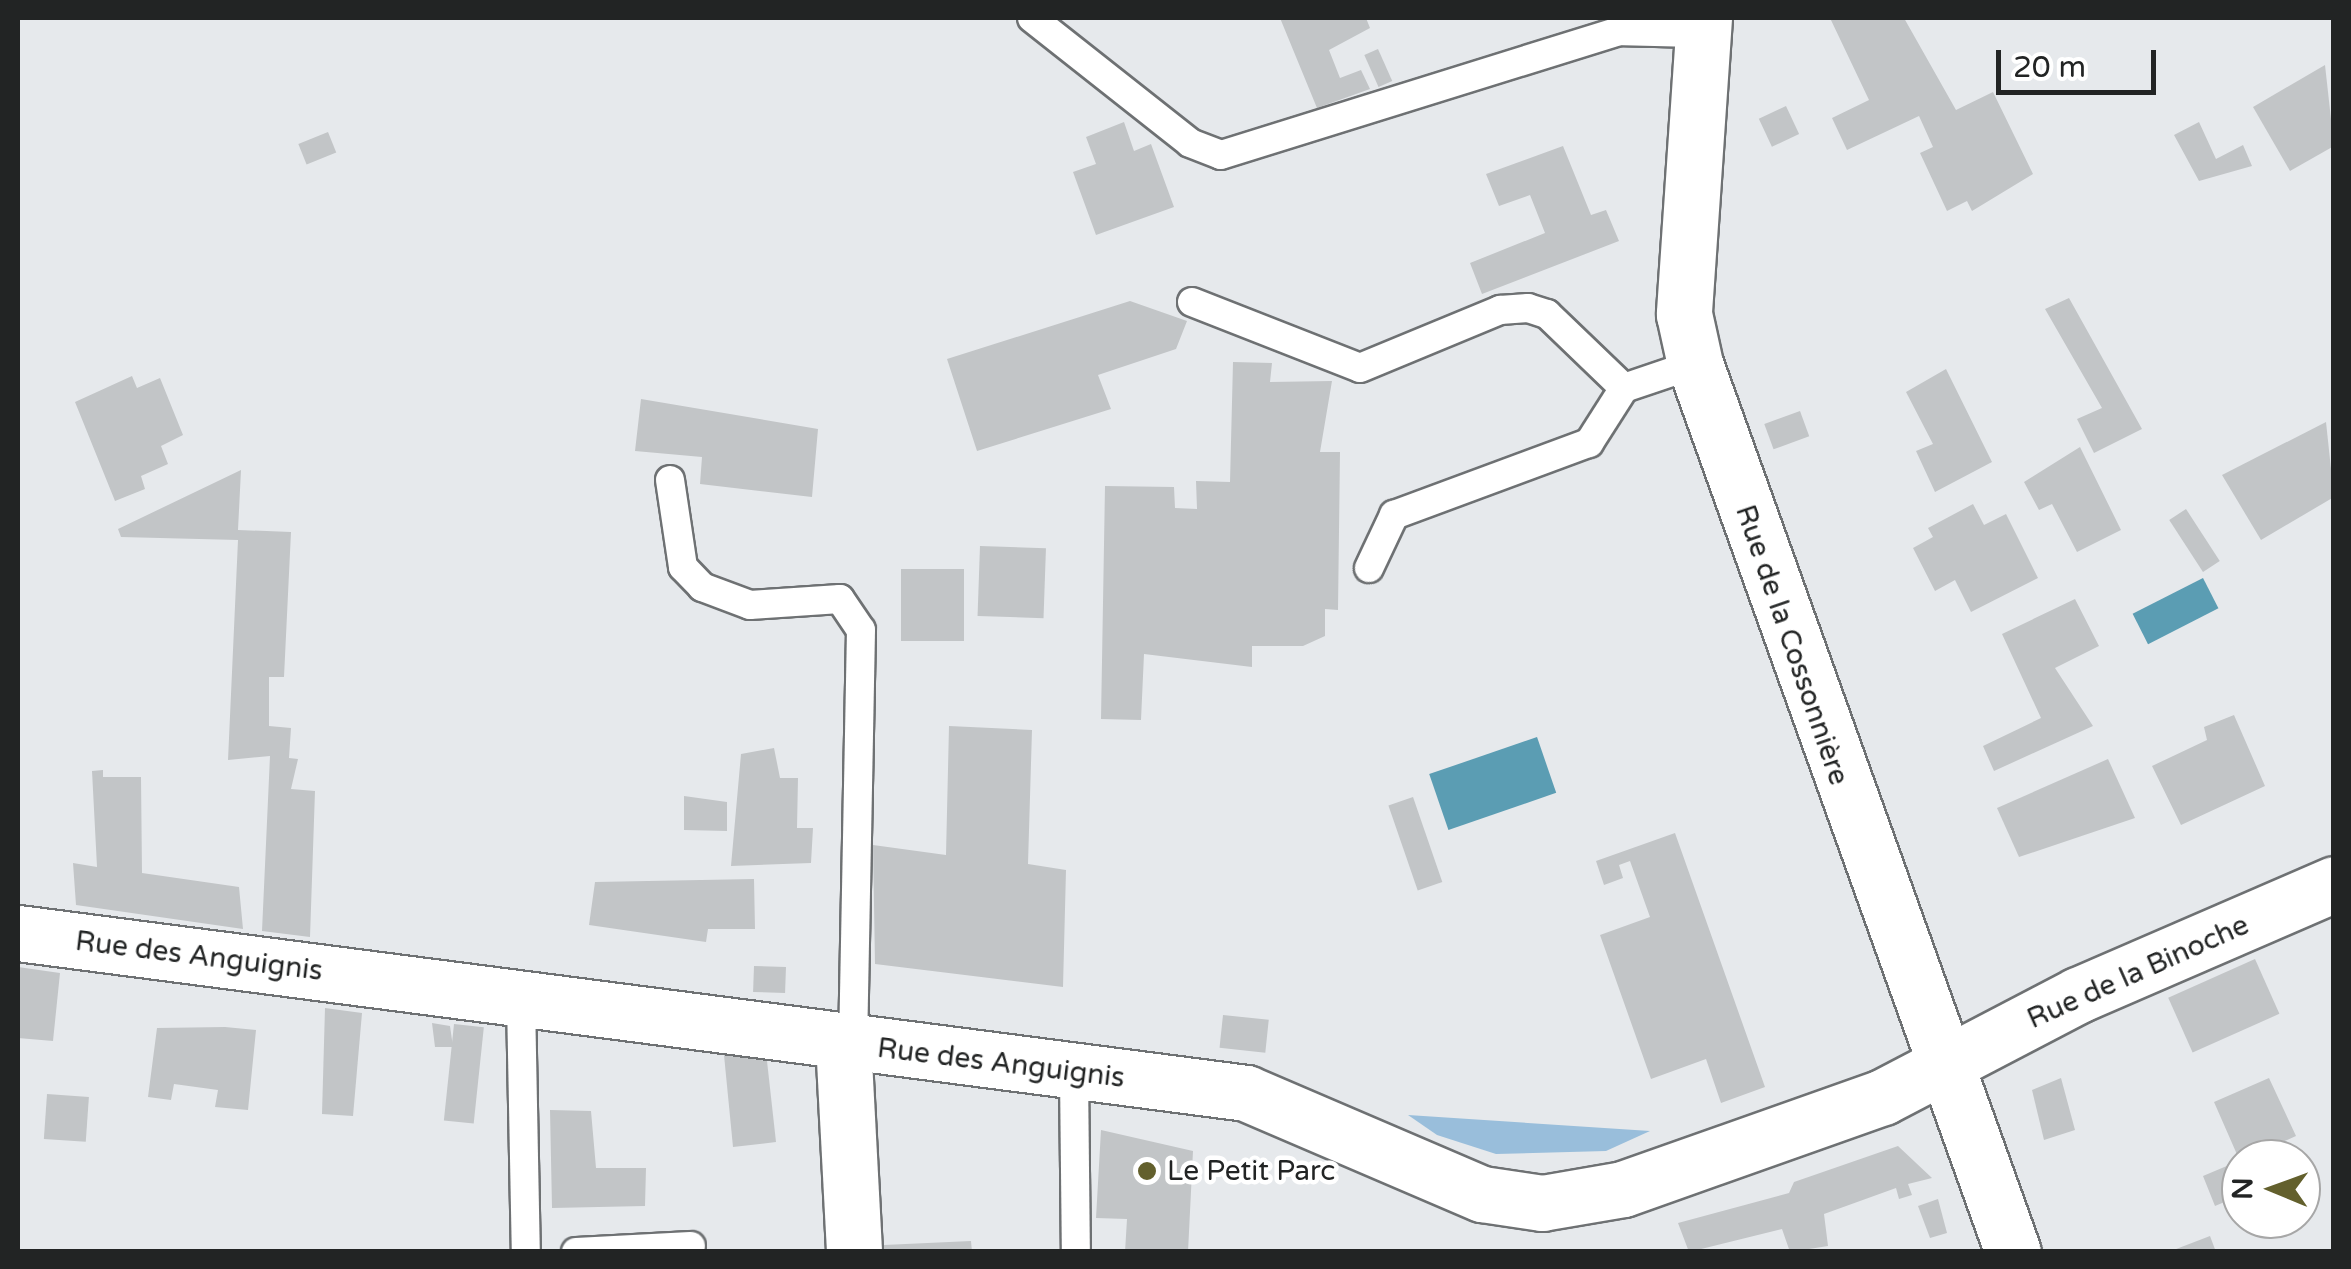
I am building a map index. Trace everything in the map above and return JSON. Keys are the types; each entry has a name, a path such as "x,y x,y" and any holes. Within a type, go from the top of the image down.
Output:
{"street":[{"name":"Rue de la Cossonnière","path":"1703,25 1684,314 1695,364 2013,1252"},
{"name":"Rue de la Binoche","path":"1944,1064 2334,884"},
{"name":"Rue des Anguignis","path":"18,933 1074,1074 1246,1092 1482,1194 1542,1203 1623,1189 1883,1097 1944,1064"},
{"path":"848,1042 854,1252"}],"lane":[{"path":"1032,18 1190,143 1221,155 1618,32 1703,25"},
{"path":"1192,302 1360,368 1500,310 1528,308 1547,314 1624,388"},
{"path":"1369,568 1394,515 1588,443 1624,388 1695,364"},
{"path":"670,480 683,567 702,587 750,605 840,599 861,630 848,1042"},
{"path":"521,1001 526,1252"},
{"path":"1074,1074 1076,1252"},
{"path":"576,1252 691,1246"}],"shaded area":[{"path":"2203,578 2218,608 2148,644 2133,614"},
{"path":"1537,737 1556,793 1448,830 1429,774"},
{"path":"1408,1115 1650,1131 1606,1151 1496,1154 1437,1135"}],"building":[{"path":"1280,18 1366,18 1370,28 1329,50 1340,78 1361,70 1370,89 1317,108"},
{"path":"1830,18 1904,18 1956,110 1993,92 2033,174 1972,211 1967,201 1947,211 1920,153 1933,147 1919,116 1847,150 1832,118 1869,100"},
{"path":"1378,49 1392,81 1379,87 1364,55"},
{"path":"2325,65 2334,146 2290,171 2253,107"},
{"path":"1786,106 1799,134 1772,147 1759,119"},
{"path":"1124,122 1134,151 1151,144 1174,207 1096,235 1073,172 1096,164 1086,137"},
{"path":"2199,122 2216,159 2243,145 2252,166 2199,181 2174,135"},
{"path":"328,132 336,152 307,164 298,144"},
{"path":"1563,146 1591,215 1606,210 1619,241 1482,294 1470,263 1545,233 1530,195 1499,206 1486,174"},
{"path":"2069,298 2142,429 2094,453 2077,419 2102,408 2045,309"},
{"path":"1130,301 1187,321 1176,349 1098,375 1111,409 977,451 947,359"},
{"path":"1233,362 1272,363 1270,382 1332,381 1320,452 1340,452 1338,610 1325,609 1325,636 1303,646 1252,646 1252,667 1144,654 1141,720 1101,719 1105,486 1174,487 1175,508 1197,509 1196,481 1230,482"},
{"path":"1946,369 1992,462 1935,492 1916,451 1933,444 1906,392"},
{"path":"132,376 137,388 160,378 183,435 161,446 168,464 141,476 145,489 115,501 75,402"},
{"path":"641,399 818,429 812,497 700,484 702,457 635,451"},
{"path":"1800,411 1809,436 1774,449 1764,424"},
{"path":"2326,422 2334,497 2261,540 2222,475"},
{"path":"2080,447 2121,530 2077,552 2052,504 2039,510 2024,482"},
{"path":"241,470 238,530 291,532 284,677 269,677 269,726 291,728 289,758 298,759 291,789 315,791 310,937 262,931 270,756 228,760 238,540 121,537 118,529"},
{"path":"1973,504 1984,525 2006,514 2038,578 1971,612 1955,580 1935,591 1913,548 1933,537 1928,528"},
{"path":"2186,509 2220,561 2203,572 2169,520"},
{"path":"980,546 1046,548 1044,618 978,616"},
{"path":"901,569 964,569 964,641 901,641"},
{"path":"2075,599 2099,646 2055,668 2093,726 1994,771 1983,746 2041,718 2002,634"},
{"path":"2234,715 2265,786 2181,825 2152,766 2207,740 2204,727"},
{"path":"949,726 1032,730 1028,864 1066,870 1063,987 875,964 873,845 946,855"},
{"path":"774,748 780,778 798,778 797,828 813,828 811,863 731,866 741,754"},
{"path":"2108,759 2135,818 2019,857 1997,808"},
{"path":"103,770 103,777 141,777 142,873 239,887 243,929 76,905 73,863 97,867 92,771"},
{"path":"684,796 727,802 727,831 684,830"},
{"path":"1413,797 1442,882 1418,891 1388,805"},
{"path":"1675,833 1765,1087 1721,1103 1706,1059 1651,1079 1600,935 1650,917 1630,861 1619,865 1623,878 1604,885 1596,861"},
{"path":"754,879 755,929 708,929 706,942 589,925 595,882"},
{"path":"2255,959 2279,1014 2193,1052 2168,998"},
{"path":"754,966 786,967 785,993 753,992"},
{"path":"18,967 60,973 53,1041 18,1038"},
{"path":"325,1008 362,1013 353,1116 322,1114"},
{"path":"1223,1015 1269,1020 1265,1053 1220,1048"},
{"path":"432,1023 450,1026 453,1047 435,1047"},
{"path":"454,1024 484,1027 474,1124 444,1120"},
{"path":"157,1028 256,1030 248,1110 215,1107 218,1090 174,1084 171,1100 148,1097"},
{"path":"724,1055 767,1061 776,1142 733,1147"},
{"path":"2061,1078 2075,1130 2044,1140 2032,1090"},
{"path":"2269,1078 2296,1136 2230,1139 2214,1102"},
{"path":"47,1094 89,1097 86,1142 44,1139"},
{"path":"550,1110 591,1111 596,1168 646,1168 645,1206 552,1208"},
{"name":"Le Petit Parc","path":"1101,1130 1193,1151 1188,1252 1125,1252 1127,1219 1096,1218"},
{"path":"1898,1146 1932,1178 1908,1184 1912,1195 1899,1199 1896,1188 1824,1214 1828,1246 1790,1252 1782,1229 1689,1252 1678,1223 1789,1193 1794,1182"},
{"path":"2221,1168 2221,1203 2215,1206 2203,1176"},
{"path":"1938,1199 1947,1233 1930,1238 1918,1206"},
{"path":"2210,1236 2216,1252 2171,1252 2171,1251"},
{"path":"971,1241 972,1252 884,1252 884,1245"}],"place":[{"name":"Le Petit Parc","path":"1147,1171"}]}
